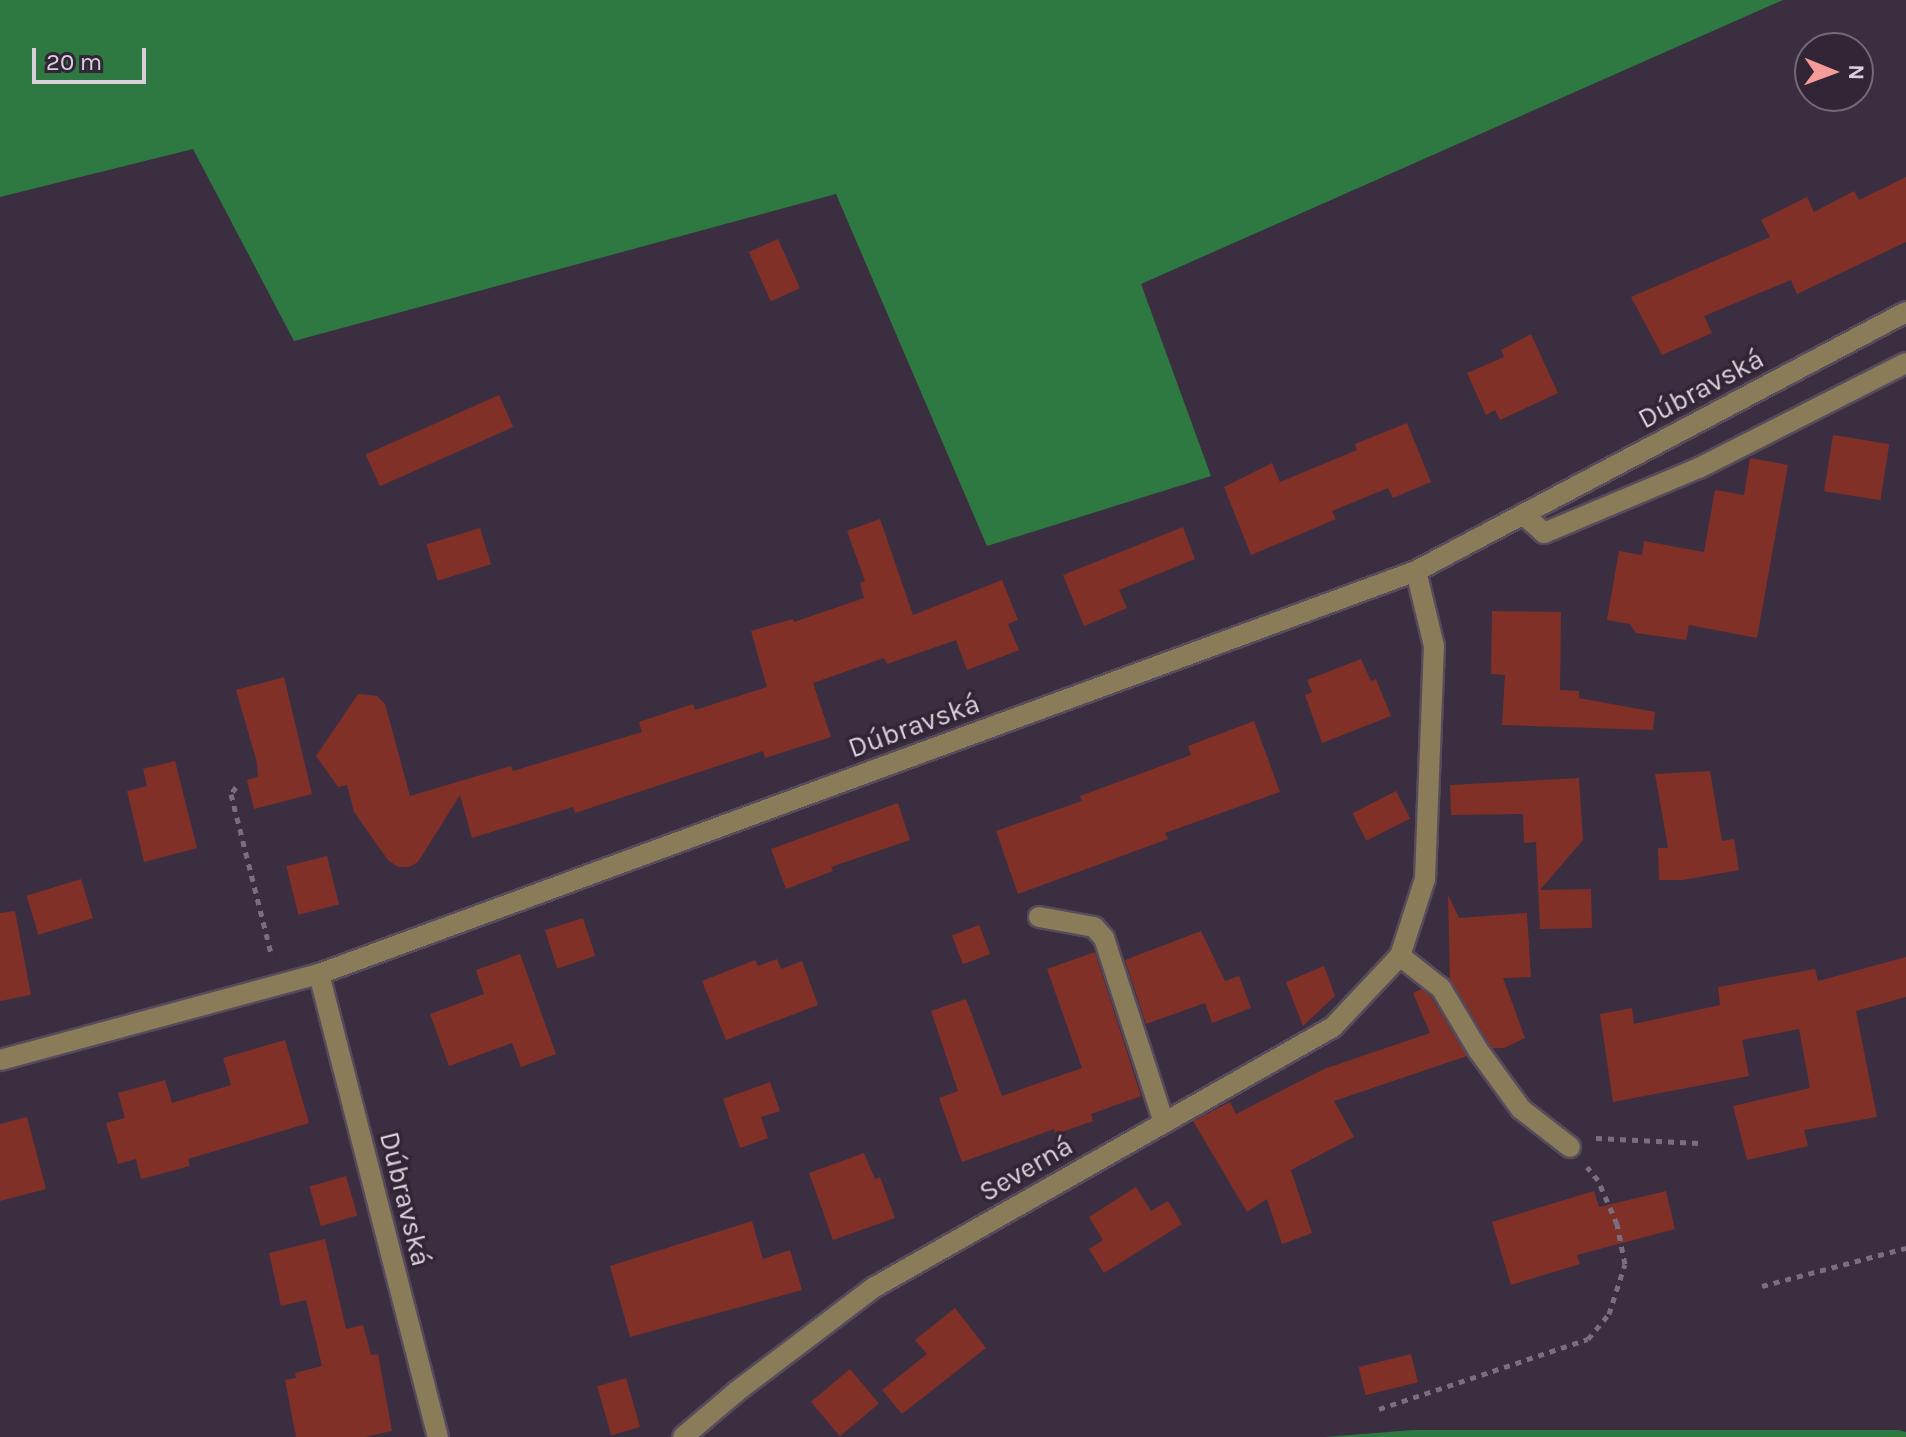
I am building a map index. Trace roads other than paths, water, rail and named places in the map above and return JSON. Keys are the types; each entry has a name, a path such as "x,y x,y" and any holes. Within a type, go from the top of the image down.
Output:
{"street":[{"name":"Dúbravská","path":"0,1060 319,974 1416,571 1906,312"},
{"path":"1523,514 1544,533 1699,468 1906,363"},
{"name":"Severná","path":"683,1437 736,1392 873,1288 1333,1027 1400,956 1425,879 1434,646 1416,571"},
{"path":"1039,917 1094,927 1104,938 1164,1123"},
{"path":"1400,956 1441,988 1478,1050 1521,1109 1570,1147"},
{"name":"Dúbravská","path":"319,974 438,1437"}]}
